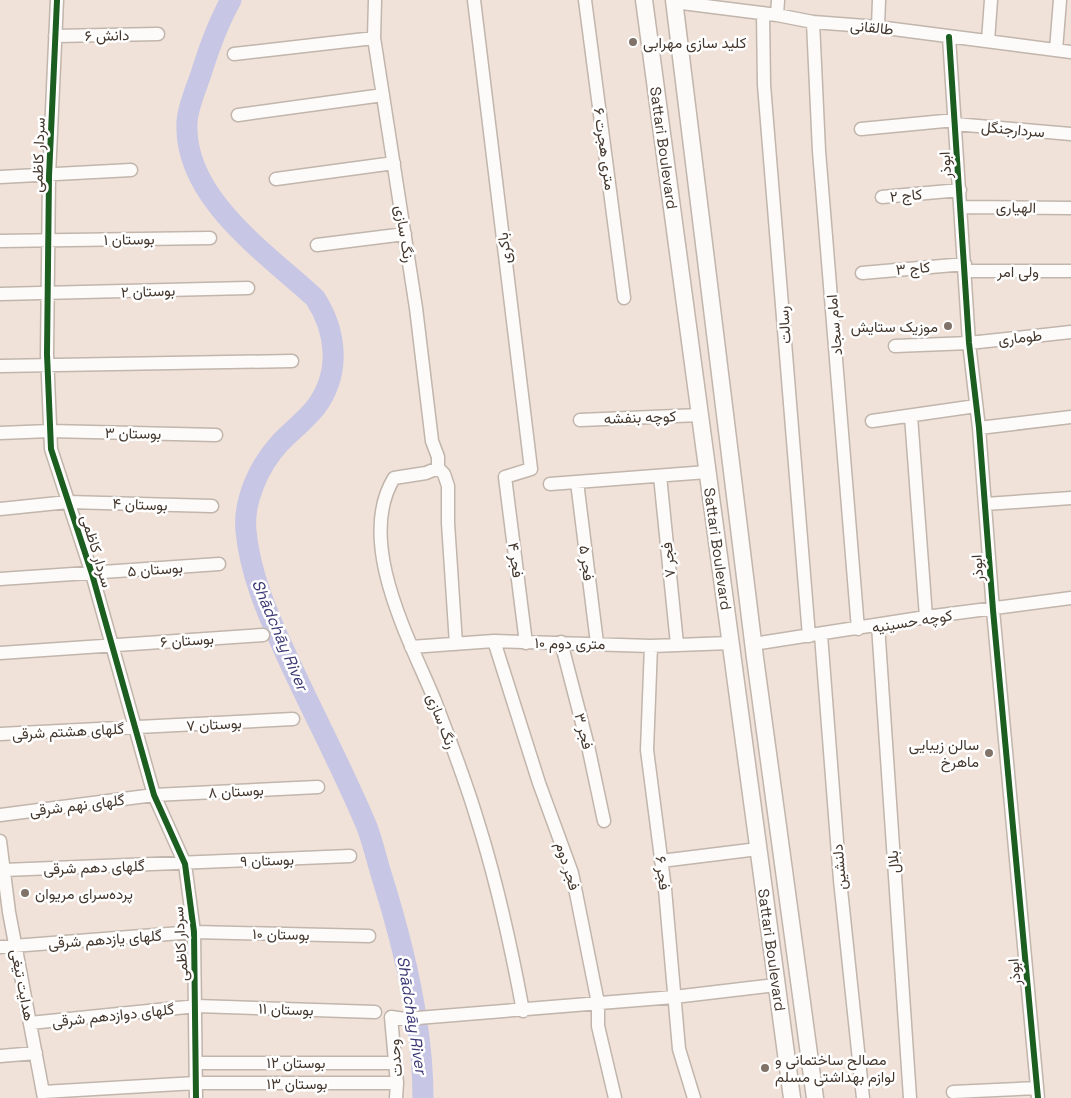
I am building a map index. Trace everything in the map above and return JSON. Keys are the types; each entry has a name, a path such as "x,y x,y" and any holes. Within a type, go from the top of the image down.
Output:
{"main road":[{"path":"644,3 659,18 667,15 674,2"},
{"name":"Sattari Boulevard","path":"674,2 754,651 815,1098"},
{"name":"Sattari Boulevard","path":"644,3 792,1098"},
{"path":"729,636 738,619 748,621 751,625"},
{"path":"732,662 746,667 754,651"}],"street":[{"name":"سردار کاظمی","path":"57,0 48,240 47,365 51,449 92,574 154,795 185,864 194,932 197,1006 196,1098"},
{"name":"رنگ سازی","path":"375,0 374,38 405,234 432,441 438,457 438,468 444,474 448,486 448,523 456,644"},
{"name":"باکری","path":"474,0 531,469 504,477"},
{"name":"۶ متری هجرت","path":"585,0 624,298"},
{"path":"777,15 778,0"},
{"path":"878,27 880,0"},
{"path":"988,41 991,0"},
{"path":"1056,50 1060,0"},
{"name":"طالقانی","path":"674,2 698,3 812,22 878,27 1071,52"},
{"name":"رسالت","path":"763,13 764,85 815,636"},
{"name":"امام سجاد","path":"812,22 819,151 858,629"},
{"name":"دانش ۶","path":"55,36 158,34"},
{"name":"ابوذر","path":"949,37 962,206 969,342 986,504 993,610 1037,1093"},
{"path":"234,54 374,38"},
{"path":"238,115 383,95"},
{"name":"سردارجنگل","path":"861,129 955,122 1071,134"},
{"path":"276,180 394,163"},
{"path":"0,178 131,170"},
{"name":"کاج ۲","path":"882,197 960,190"},
{"name":"الهیاری","path":"962,206 1071,208"},
{"path":"317,245 405,234"},
{"name":"بوستان ۱","path":"0,241 210,238"},
{"name":"ولی امر","path":"965,267 1071,271"},
{"name":"کاج ۳","path":"862,273 965,267"},
{"name":"بوستان ۲","path":"0,294 48,295 248,288"},
{"name":"طوماری","path":"895,346 969,342 1071,332"},
{"path":"0,366 292,361"},
{"path":"872,421 976,406"},
{"name":"کوچه بنفشه","path":"580,420 700,415"},
{"path":"911,416 926,617"},
{"path":"979,428 1071,417"},
{"name":"بوستان ۳","path":"0,433 50,431 216,434"},
{"name":"رنگ سازی","path":"438,468 426,473 394,478 389,486 380,524 383,558 391,590 411,646 435,702 477,818 506,918 523,1011"},
{"path":"550,484 708,472"},
{"name":"فجر ۷","path":"660,476 677,644"},
{"name":"فجر ۴","path":"504,477 526,643"},
{"name":"فجر ۵","path":"577,482 597,643"},
{"path":"986,504 1071,498"},
{"name":"بوستان ۴","path":"0,508 68,502 212,506"},
{"name":"بوستان ۵","path":"0,579 219,564"},
{"name":"کوچه حسینیه","path":"754,651 815,636 878,625 1071,598"},
{"name":"بلال","path":"878,625 910,1098"},
{"name":"بوستان ۶","path":"0,654 263,635"},
{"name":"۱۰ متری دوم","path":"411,646 494,642 561,642 652,646 729,636"},
{"name":"دلنشین","path":"815,636 863,1098"},
{"name":"فجر دوم","path":"494,642 539,783 572,873 598,1003 598,1026 615,1098"},
{"name":"فجر ۳","path":"561,642 588,746 604,821"},
{"name":"فجر ۶","path":"652,646 647,750 661,861 679,1049 694,1098"},
{"name":"بوستان ۷","path":"136,728 293,719"},
{"name":"گلهای هشتم شرقی","path":"0,734 136,728"},
{"name":"بوستان ۸","path":"154,795 318,787"},
{"name":"گلهای نهم شرقی","path":"0,815 154,795"},
{"name":"هدایت تیغی","path":"0,842 15,945 44,1095"},
{"path":"661,861 758,849"},
{"name":"بوستان ۹","path":"185,864 350,856"},
{"name":"گلهای دهم شرقی","path":"2,862 185,864"},
{"name":"گلهای یازدهم شرقی","path":"0,947 194,932"},
{"name":"بوستان ۱۰","path":"194,932 369,936"},
{"path":"523,1011 598,1003 674,998 776,985"},
{"name":"بوستان ۱۱","path":"197,1006 375,1012"},
{"name":"گلهای دوازدهم شرقی","path":"30,1023 197,1006"},
{"name":"وحدت","path":"396,1098 397,1083 391,1017 405,1019 523,1011"},
{"path":"0,1056 36,1053"},
{"name":"بوستان ۱۲","path":"197,1063 395,1063"},
{"name":"بوستان ۱۳","path":"44,1095 196,1083 397,1083"},
{"path":"953,1092 1037,1093"}],"waterway":[{"name":"Shādchāy River","path":"231,0 214,36 191,104 187,122 189,149 198,175 213,199 231,221 251,242 315,298 328,325 332,338 333,352 332,367 324,394 312,412 272,453 254,484 247,508 246,531 248,547 255,577 271,622 347,782 371,839 398,931 411,986 420,1042 423,1098"}],"cycle path":[{"path":"57,0 49,176 47,354 51,449 92,574 154,795 185,864 194,932 196,1098"},
{"path":"949,37 969,343 979,428 993,610 1038,1098"}],"place":[{"name":"کلید سازی مهرابی","path":"633,42"},
{"name":"موزیک ستایش","path":"948,326"},
{"name":"سالن زیبایی ماهرخ","path":"989,753"},
{"name":"پرده‌سرای مریوان","path":"25,893"},
{"name":"مصالح ساختمانی و لوازم بهداشتی مسلم","path":"765,1068"}]}
